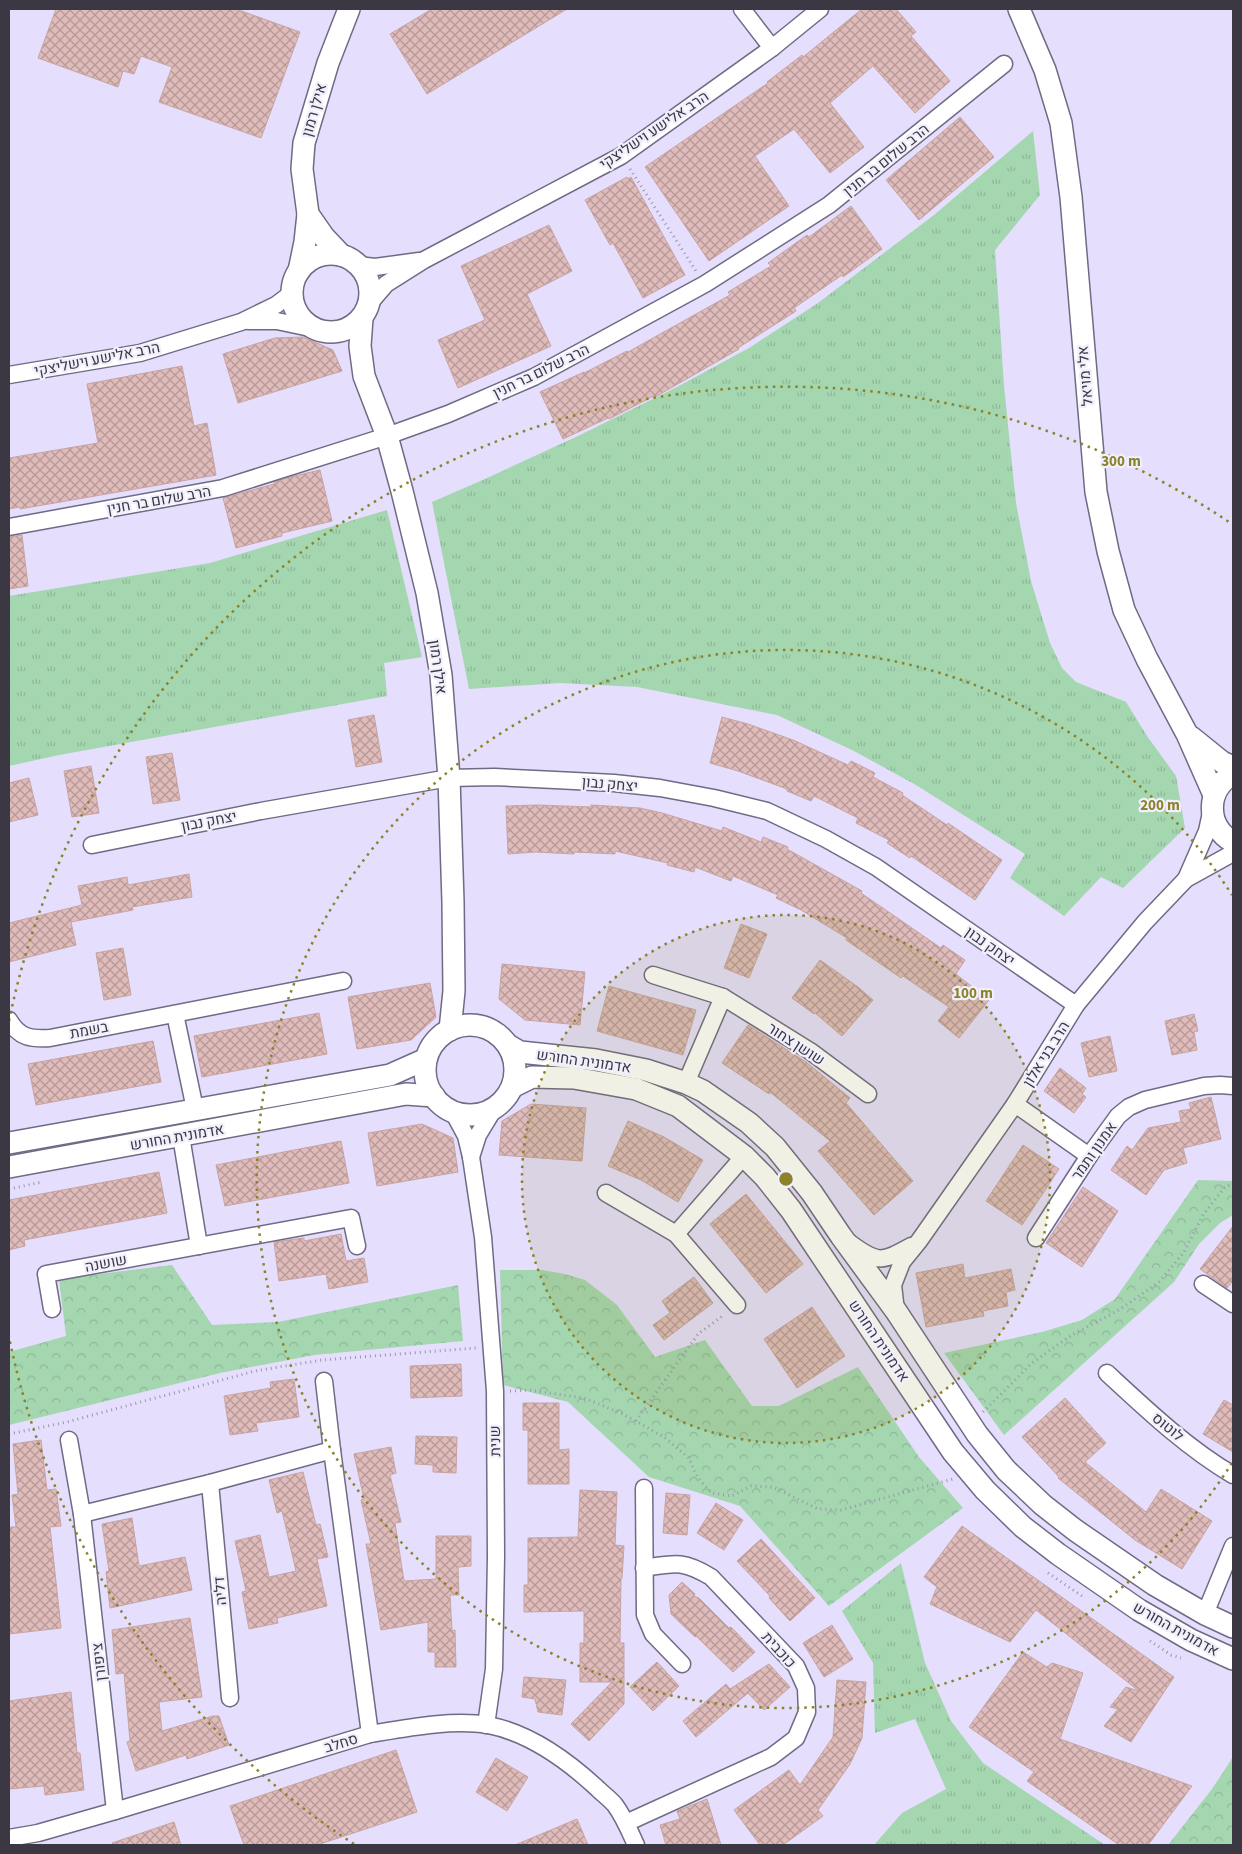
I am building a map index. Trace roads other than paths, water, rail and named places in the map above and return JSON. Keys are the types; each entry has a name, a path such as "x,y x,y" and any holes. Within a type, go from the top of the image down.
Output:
{"street":[{"name":"אילן רמון","path":"299,271 308,214 302,169 304,143 328,64 349,9"},
{"path":"742,9 772,48"},
{"name":"הרב אלישע וישליצקי","path":"365,311 386,284 424,260 621,156 772,48 820,9"},
{"name":"אלי מויאל","path":"1018,9 1045,70 1061,123 1070,197 1096,492 1108,551 1124,610 1147,659 1187,734 1213,800 1213,817 1218,828 1233,842"},
{"name":"הרב שלום בר חנין","path":"9,527 223,488 387,436 448,414 534,377 705,284 829,205 1004,64"},
{"name":"אילן רמון","path":"308,214 324,237 349,260"},
{"path":"329,254 349,260 365,273 369,283 370,294 365,311 352,327 340,332 321,331 305,323 293,304 292,292 294,281 299,271 307,262 329,254"},
{"name":"הרב אלישע וישליצקי","path":"349,260 375,267 424,260"},
{"name":"הרב אלישע וישליצקי","path":"9,375 140,353 241,322 276,305 292,292"},
{"name":"אילן רמון","path":"364,376 360,346 365,311"},
{"name":"הרב אלישע וישליצקי","path":"241,322 277,320 321,331"},
{"name":"אילן רמון","path":"321,331 347,351 364,376 387,436 427,593 441,675 449,778 454,968 453,1009 450,1030"},
{"name":"אלי מויאל","path":"1187,734 1222,762 1233,767"},
{"path":"1213,800 1221,784 1233,774"},
{"name":"יצחק נבון","path":"92,844 260,811 449,778 495,777 614,783 660,788 714,798 767,811 826,839 876,867 1076,1005"},
{"name":"הרב בני אלון","path":"1186,879 1207,831 1213,800"},
{"name":"הרב בני אלון","path":"896,1311 893,1285 902,1262 919,1241 1015,1104 1076,1005 1145,922 1186,879 1233,853"},
{"name":"אילן רמון","path":"454,968 470,1010 481,1026"},
{"name":"שושן צחור","path":"653,975 722,997 810,1051 868,1094"},
{"name":"בשמת","path":"9,1020 18,1032 33,1039 50,1038 343,981"},
{"path":"686,1083 722,997"},
{"path":"175,1014 195,1109"},
{"path":"465,1026 481,1026 496,1033 508,1045 515,1065 512,1086 506,1097 488,1111 473,1114 452,1110 439,1102 434,1096 426,1078 426,1059 437,1040 450,1030 465,1026"},
{"name":"אדמונית החורש","path":"508,1045 520,1052 596,1060 646,1070 686,1083 703,1091 749,1123 775,1147 812,1193 896,1311 971,1425 1006,1470 1075,1530 1155,1585 1205,1614 1233,1627"},
{"name":"אדמונית החורש","path":"9,1144 390,1075 426,1059"},
{"name":"אדמונית החורש","path":"512,1086 532,1078 574,1078 636,1089 678,1106 744,1156 765,1177 791,1210 953,1452 985,1490 1023,1527 1058,1554 1139,1610 1191,1640 1233,1659"},
{"name":"אמנון ותמר","path":"1036,1238 1089,1156 1118,1116 1129,1107 1145,1100 1204,1086 1220,1084 1233,1086"},
{"name":"אדמונית החורש","path":"9,1167 406,1094 434,1096"},
{"path":"1015,1104 1089,1156"},
{"name":"שנית","path":"472,1157 478,1135 495,1107"},
{"name":"שנית","path":"452,1110 466,1136 472,1157 483,1237 494,1391 496,1556 494,1669 486,1725"},
{"path":"181,1136 199,1246"},
{"path":"676,1234 744,1156"},
{"path":"606,1193 676,1234 738,1305"},
{"name":"שושנה","path":"52,1309 46,1274 351,1218 357,1246"},
{"name":"הרב בני אלון","path":"841,1236 863,1253 876,1258 889,1259 919,1241"},
{"path":"1202,1284 1233,1304"},
{"name":"לוטוס","path":"1107,1373 1147,1410 1212,1463 1233,1475"},
{"path":"324,1381 370,1734"},
{"name":"ציפורן","path":"69,1440 82,1514 115,1811"},
{"path":"82,1514 210,1483 332,1450"},
{"name":"דליה","path":"210,1483 230,1698"},
{"path":"644,1488 645,1616 653,1634 682,1664"},
{"path":"1205,1614 1233,1546"},
{"name":"כוכבית","path":"626,1823 771,1757 796,1738 807,1712 806,1688 796,1666 711,1577 694,1566 675,1563 644,1568"},
{"name":"סחלב","path":"9,1838 38,1833 115,1811 370,1734 444,1725 486,1725 532,1740 578,1771 614,1805 626,1823 636,1845"}]}
